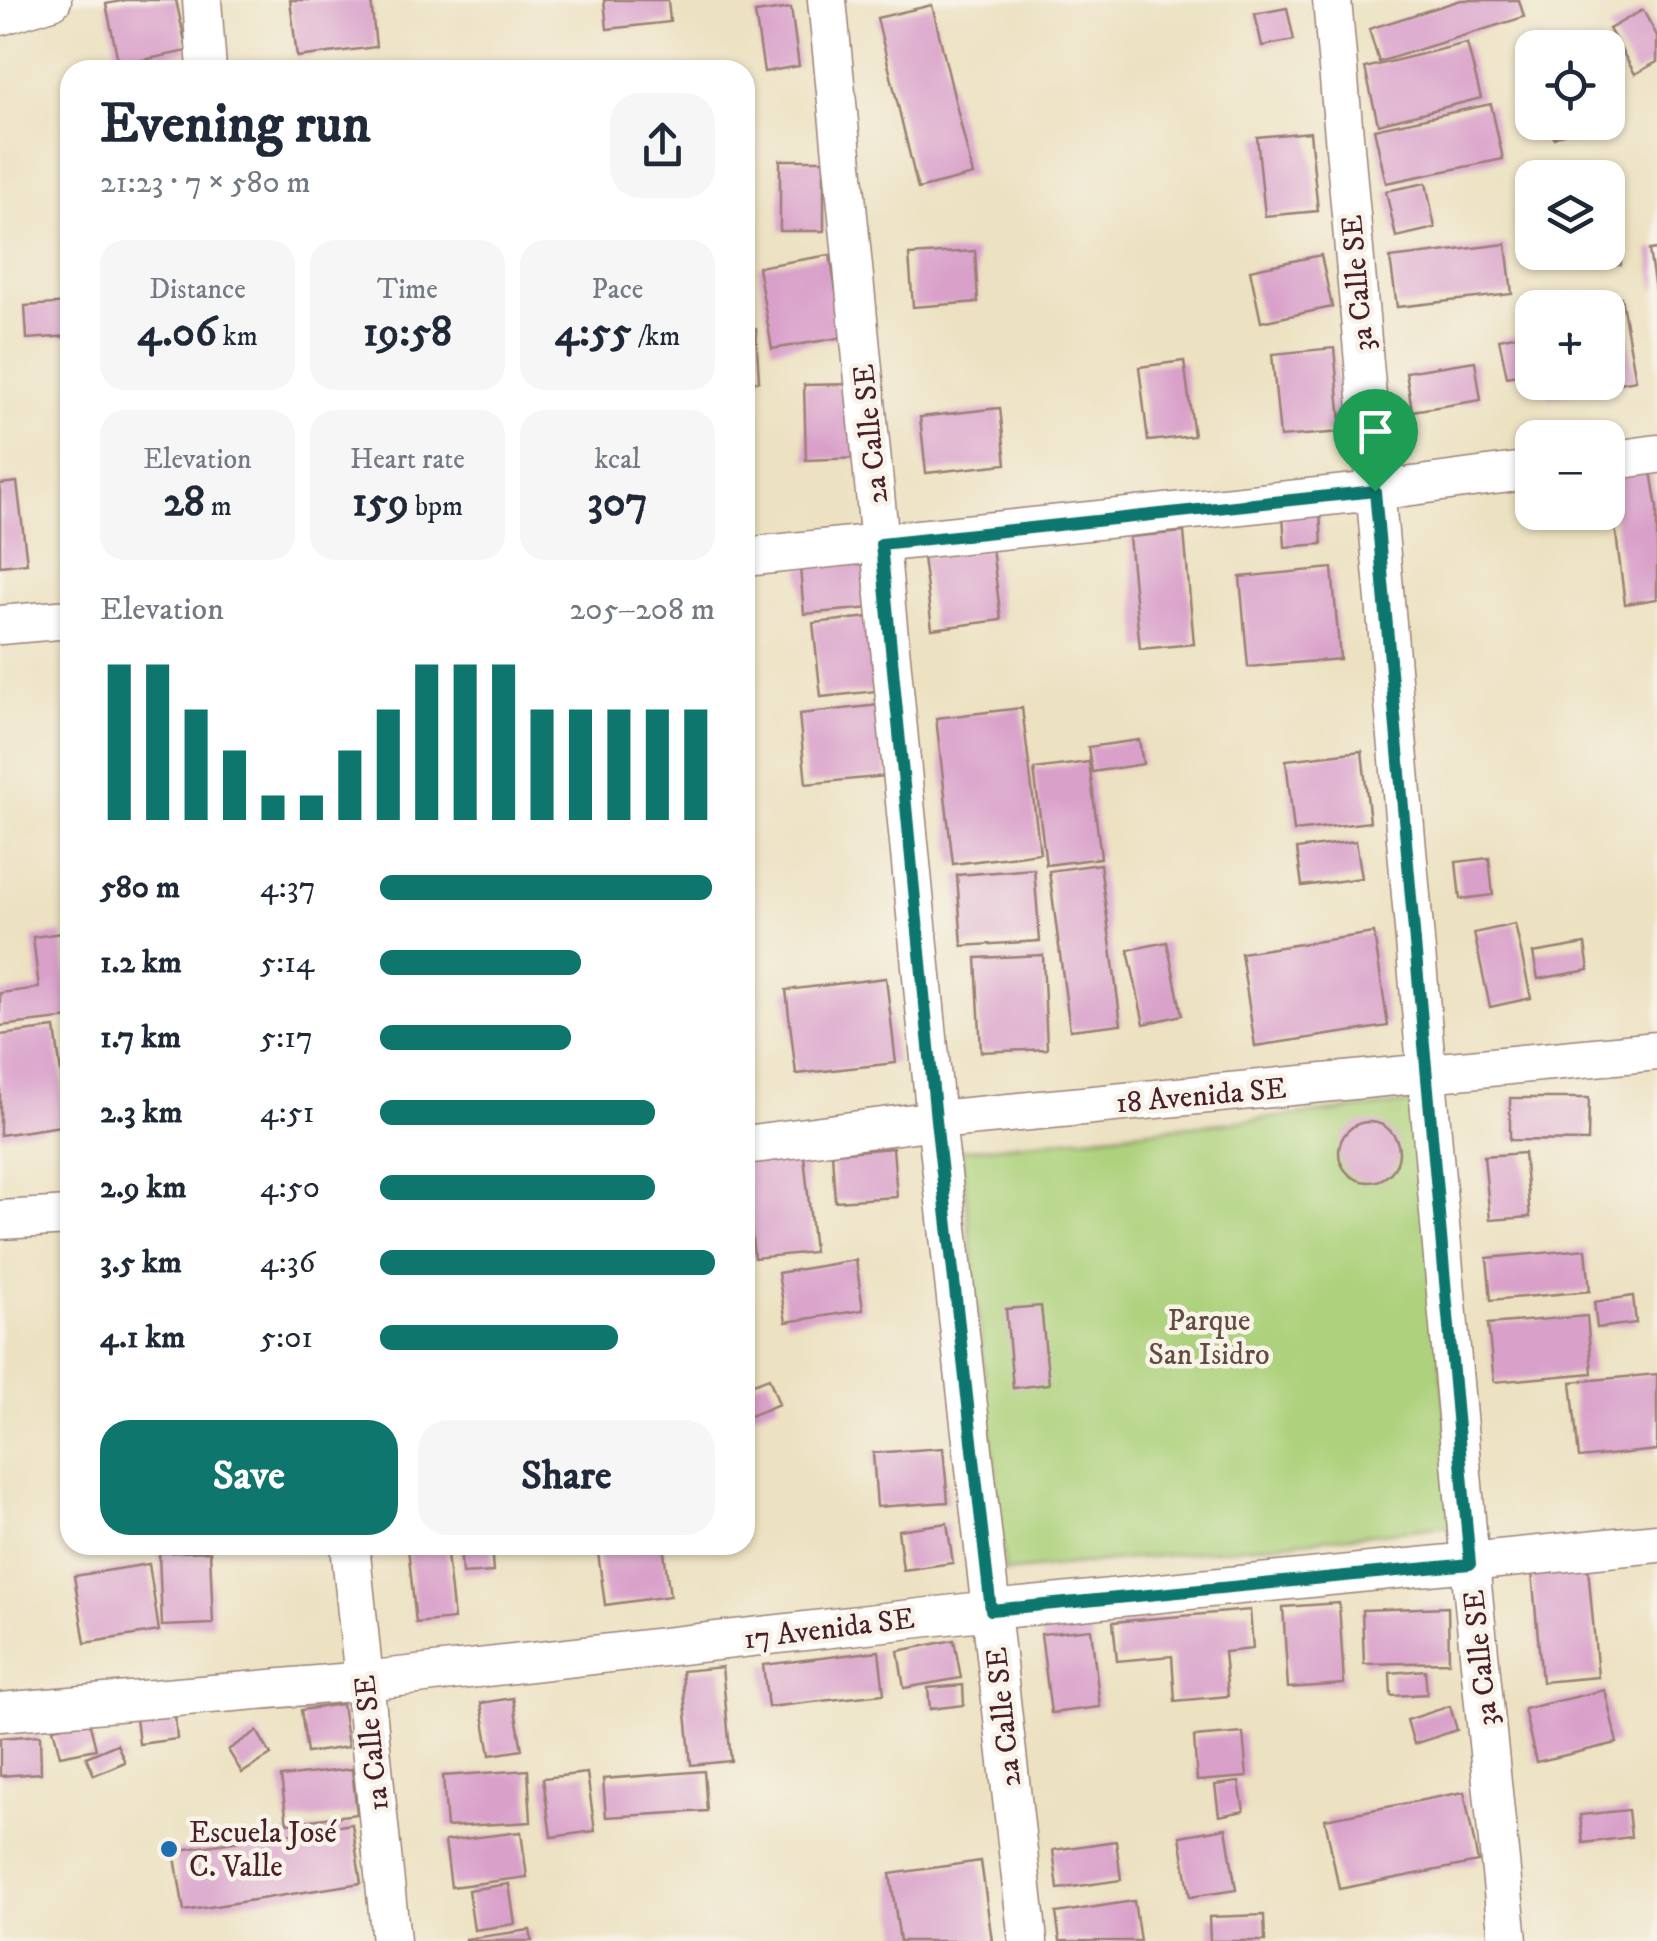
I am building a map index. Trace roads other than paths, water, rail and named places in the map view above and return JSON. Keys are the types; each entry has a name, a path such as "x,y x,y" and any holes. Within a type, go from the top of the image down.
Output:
{"street":[{"path":"0,16 52,0"},
{"path":"202,0 207,60"},
{"name":"2a Calle SE","path":"828,0 936,1120 1028,1941"},
{"name":"3a Calle SE","path":"1332,0 1470,1564 1508,1941"},
{"path":"1625,458 1657,454"},
{"path":"755,556 1375,491 1515,472"},
{"path":"0,625 60,620"},
{"name":"18 Avenida SE","path":"755,1144 936,1120 1657,1051"},
{"path":"0,1220 60,1217"},
{"name":"17 Avenida SE","path":"0,1712 364,1681 991,1610 1657,1543"},
{"name":"1a Calle SE","path":"351,1555 392,1941"}],"place":[{"name":"Escuela José C. Valle","path":"169,1849"}],"park label":[{"name":"Parque San Isidro","path":"1209,1337"}]}
